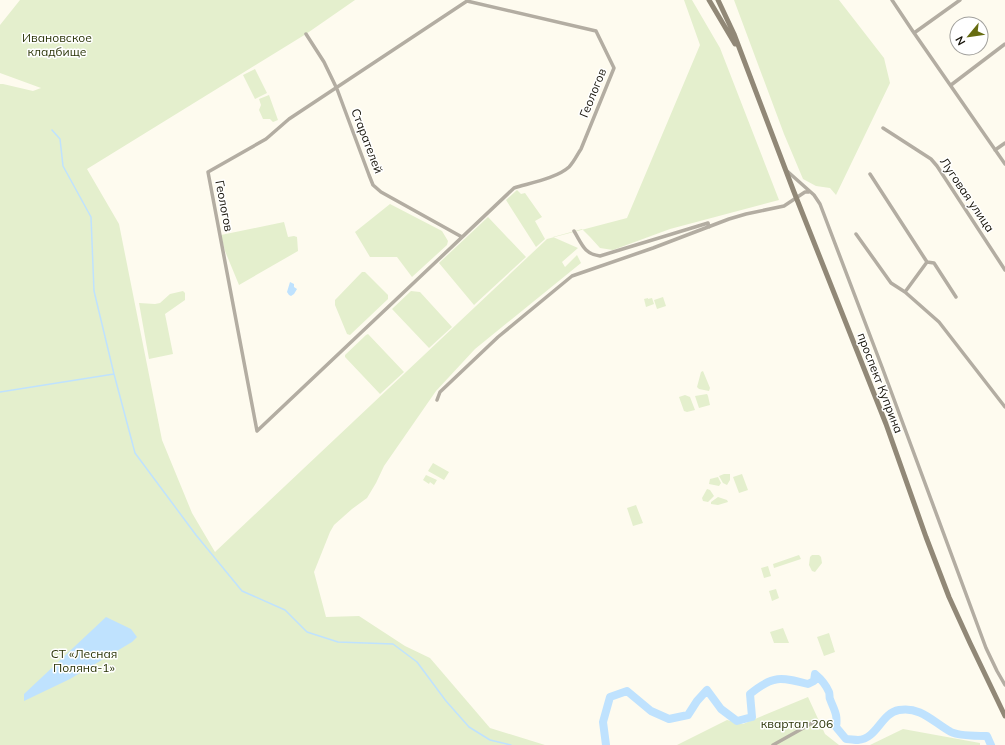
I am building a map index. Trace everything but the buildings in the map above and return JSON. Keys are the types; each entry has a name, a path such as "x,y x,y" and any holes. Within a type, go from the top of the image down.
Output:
{"main road":[{"name":"проспект Куприна","path":"710,0 741,55"},
{"name":"проспект Куприна","path":"718,0 729,23 796,198 886,424 949,597 1005,716"}],"street":[{"path":"892,0 1005,164"},
{"path":"914,33 960,0"},
{"name":"Геологов","path":"467,1 596,31 614,68 581,149 574,161 568,168 558,174 514,188 462,237 257,431 208,172 266,139 289,119 337,89 467,1"},
{"name":"Старателей","path":"306,34 324,62 337,89 373,185 381,192 462,237"},
{"path":"951,85 1005,44"},
{"name":"Луговая улица","path":"883,128 931,159 1005,270"},
{"path":"995,150 1005,143"},
{"path":"785,169 814,195 820,204 986,648 1005,685"},
{"path":"870,174 927,262"},
{"path":"437,400 440,392 498,337 572,276 746,214 784,206 805,192 810,192"},
{"path":"574,231 587,252 592,255 600,256 708,223 709,227"},
{"path":"856,234 891,283 905,292 939,322 1005,407"},
{"path":"905,292 927,262"},
{"path":"927,262 934,262 956,297"},
{"path":"773,745 814,722"}],"green space":[{"path":"20,0 355,0 306,34 87,169 119,224 162,440 192,513 215,552 547,239 554,237 578,248 562,262 565,267 577,255 581,263 475,349 436,391 384,466 367,498 334,525 314,572 326,617 359,616 405,646 430,658 490,728 545,745 0,745 0,84 33,91 41,88 0,73 0,25"},
{"path":"684,0 692,0 720,48 779,200 670,229 613,250 600,248 583,230 627,218 700,45"},
{"path":"734,0 839,0 884,58 890,83 836,195 830,188 816,186 803,179 784,134"},
{"path":"255,69 267,93 255,99 243,75"},
{"path":"269,95 278,120 273,122 270,119 263,119 259,110 261,105 259,99"},
{"path":"517,190 521,194 525,193 542,217 535,221 545,239 536,247 506,200"},
{"path":"390,204 442,231 448,241 447,245 412,277 397,257 370,257 355,232"},
{"path":"488,217 526,257 474,305 439,263"},
{"path":"284,222 288,237 297,237 298,251 239,285 225,251 221,235"},
{"path":"582,229 583,230 554,237"},
{"path":"362,272 365,272 388,295 388,299 350,335 347,334 335,305 335,300"},
{"path":"183,291 185,293 185,300 165,314 173,354 149,359 139,303 160,303 170,294"},
{"path":"411,291 420,292 452,327 429,348 392,309"},
{"path":"663,297 666,306 657,309 654,300"},
{"path":"652,298 654,304 646,307 644,299"},
{"path":"368,334 404,372 380,394 345,357 345,355"},
{"path":"703,371 710,388 709,391 699,389 697,387 701,372"},
{"path":"707,394 710,405 699,408 695,396"},
{"path":"685,395 690,397 695,410 687,412 684,411 679,397"},
{"path":"433,463 449,472 444,480 428,471"},
{"path":"730,474 730,480 727,485 723,483 719,476"},
{"path":"742,474 748,490 739,493 733,477"},
{"path":"426,475 437,480 434,485 423,480"},
{"path":"718,477 721,483 719,486 709,484 710,479"},
{"path":"707,489 710,490 714,496 708,502 703,501 702,498"},
{"path":"718,497 727,500 728,502 718,505 711,504 711,502"},
{"path":"636,505 643,523 633,526 627,508"},
{"path":"799,555 801,559 774,568 773,564"},
{"path":"812,555 819,555 821,557 822,563 815,572 812,571 809,565 810,557"},
{"path":"768,566 771,576 764,578 761,568"},
{"path":"776,589 779,598 772,601 769,591"},
{"path":"783,628 789,643 774,643 770,632"},
{"path":"829,633 835,652 824,656 817,637"},
{"name":"квартал 206","path":"808,697 825,734 839,745 677,745 727,720 743,724"},
{"path":"903,729 980,743 980,745 870,745"}],"water":[{"path":"290,282 294,284 294,287 297,289 291,296 287,292"},
{"path":"106,617 131,629 137,637 132,642 70,679 24,701 24,694"}],"waterway":[{"path":"52,130 60,139 63,166 91,217 94,291 135,453 196,535 242,591 285,610 307,632 338,642 393,644 417,662 446,701 469,727 490,740 511,745"},
{"path":"0,392 114,374"},
{"path":"606,745 603,722 610,697 627,691 651,711 669,719 688,715 697,701 707,690 721,709 737,721 752,717 750,694 765,683 778,679 784,679 808,684 814,681 815,674 828,689 836,715 836,727 846,739 864,739 875,731 893,712 907,709 914,710 927,716 951,732 969,736 987,736 991,745"}],"park label":[{"name":"Ивановское кладбище","path":"57,45"},
{"name":"СТ «Лесная Поляна-1»","path":"84,661"}]}
